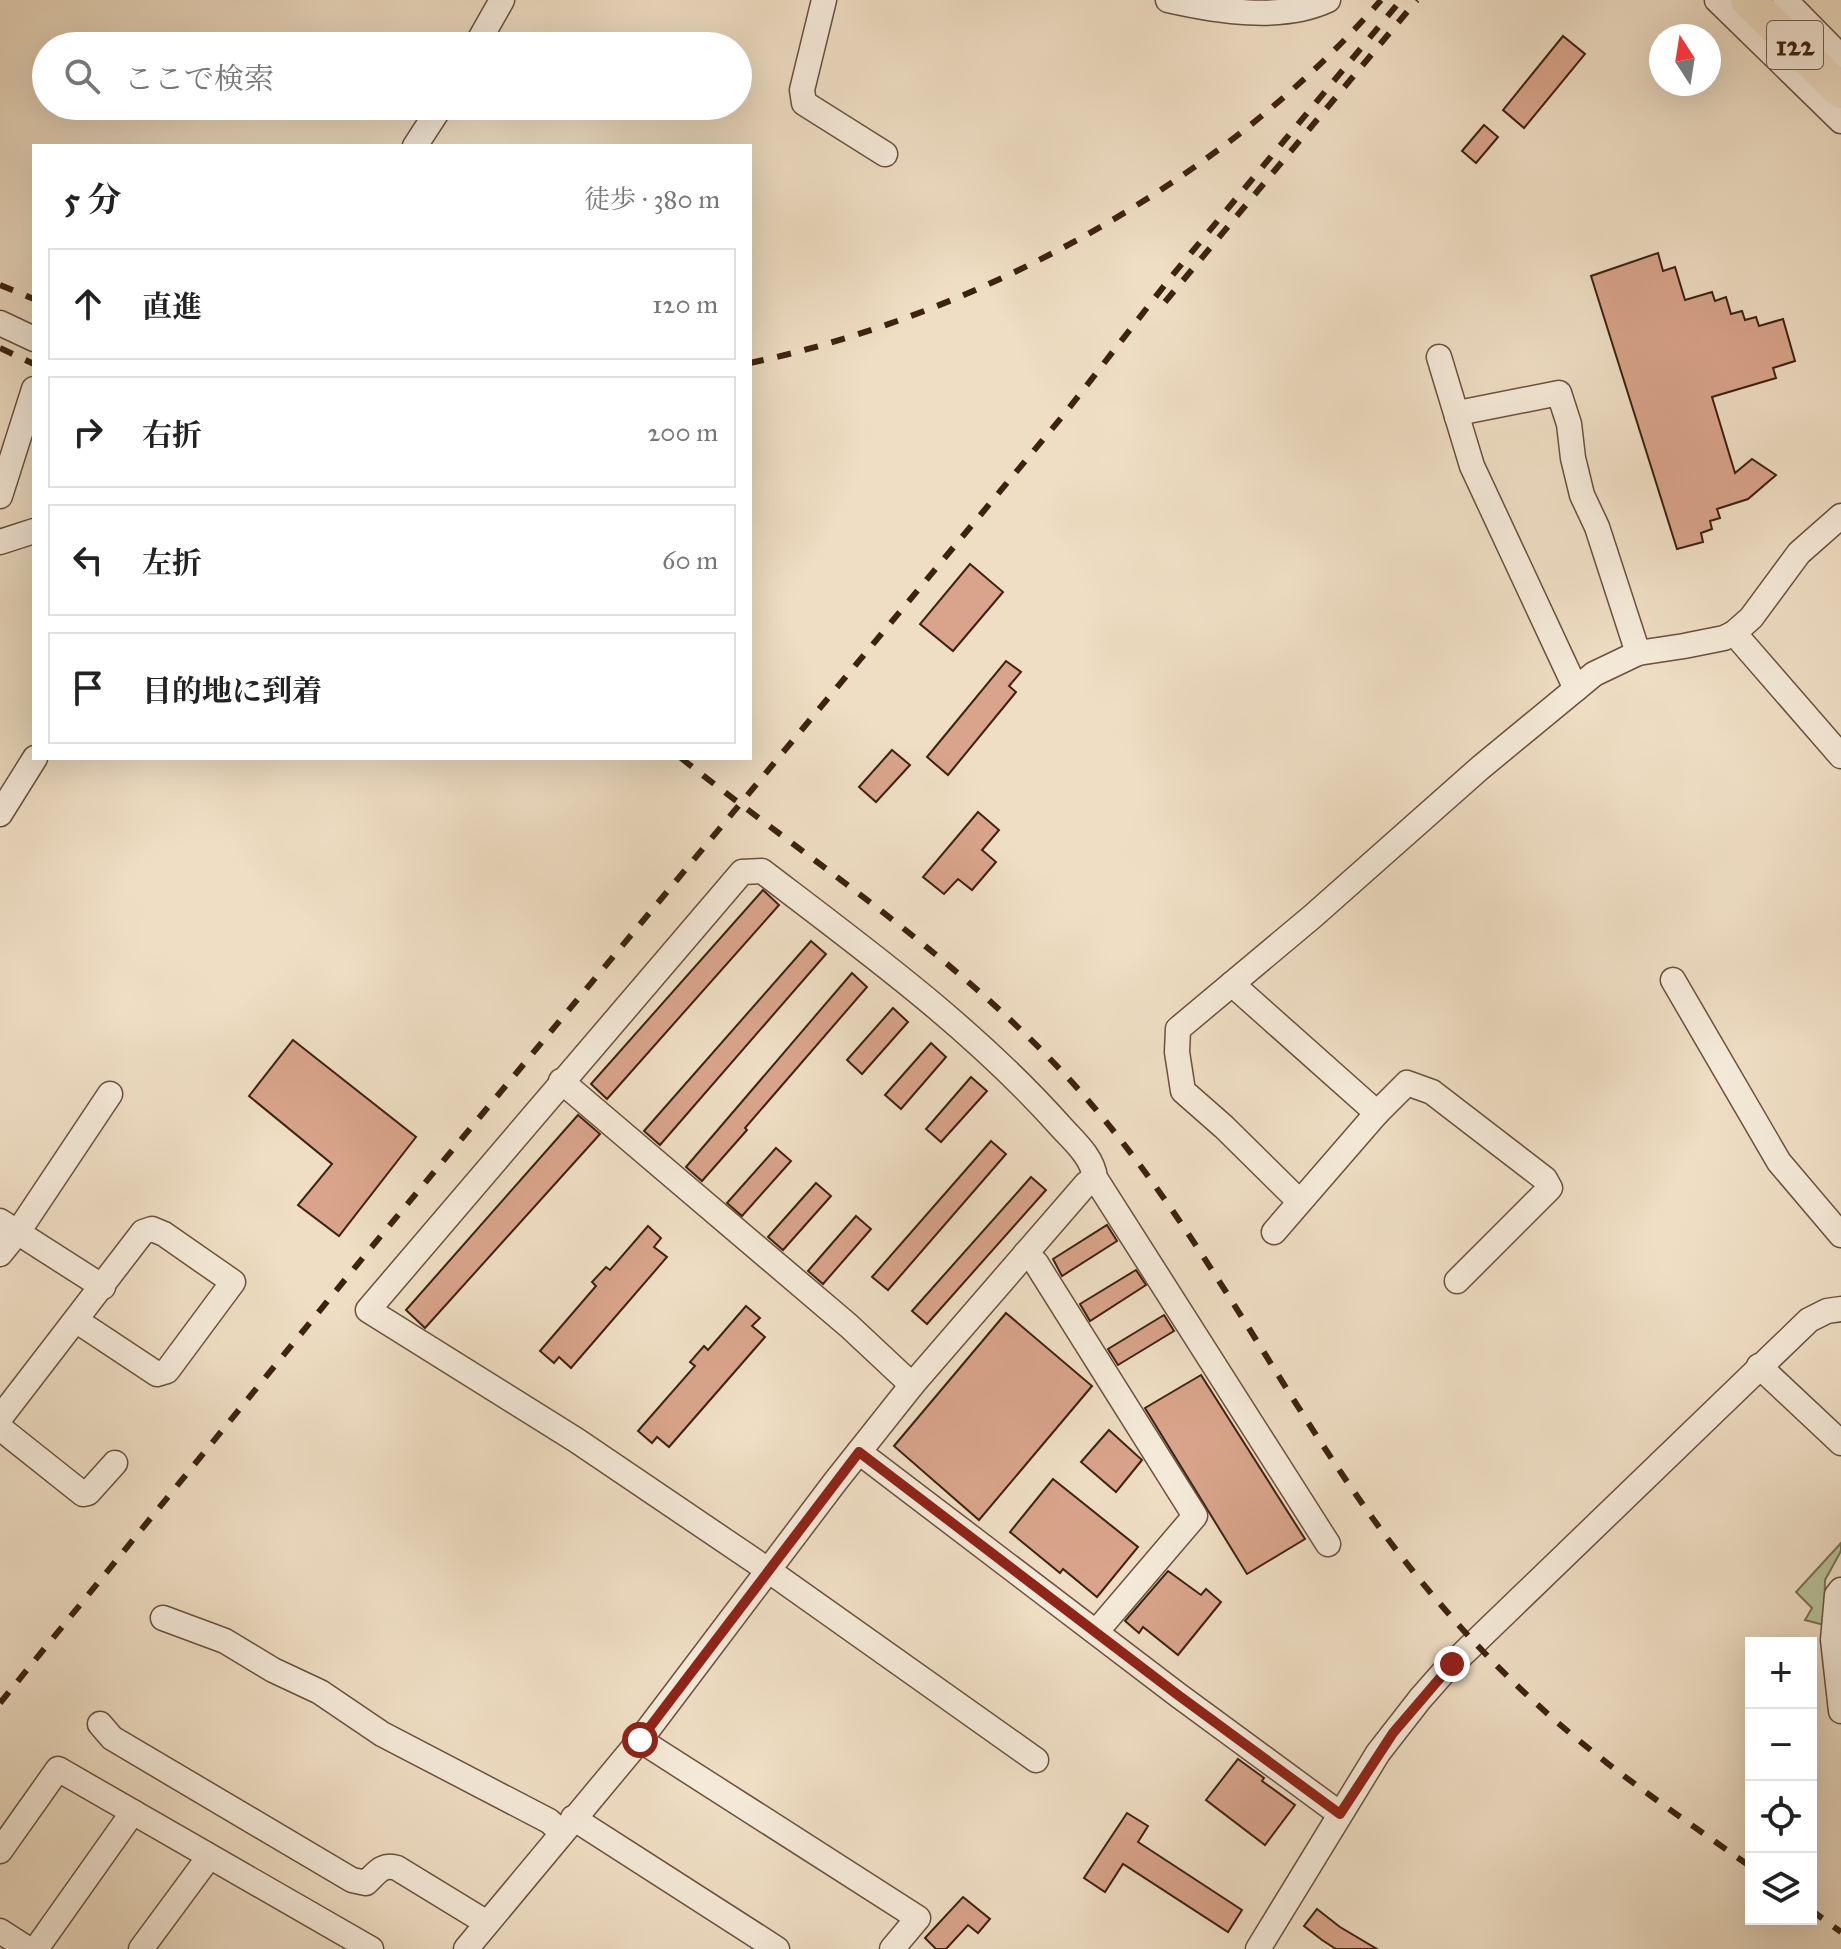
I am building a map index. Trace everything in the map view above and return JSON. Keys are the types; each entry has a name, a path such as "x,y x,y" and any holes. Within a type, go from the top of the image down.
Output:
{"highway":[{"name":"122","path":"1748,0 1841,91"}],"street":[{"path":"484,32 502,0"},
{"path":"824,0 802,90 804,103 885,154"},
{"path":"1168,0 1210,8 1275,11 1298,10 1328,0"},
{"path":"1717,0 1841,121"},
{"path":"1785,0 1841,57"},
{"path":"416,144 432,120"},
{"path":"0,323 32,338"},
{"path":"1439,357 1472,466 1576,689"},
{"path":"1457,417 1468,411 1559,393 1569,424 1582,495 1597,527 1638,653"},
{"path":"0,496 32,396"},
{"path":"1299,1201 1183,1091 1177,1052 1178,1029 1480,768 1594,674 1638,653 1724,638 1734,633 1751,618 1799,553 1841,516"},
{"path":"0,542 32,532"},
{"path":"1734,633 1841,756"},
{"path":"0,814 34,760"},
{"path":"1036,1760 768,1570 576,1440 368,1310 742,872 762,871 948,1017 1034,1096 1088,1158 1095,1178 1328,1544"},
{"path":"1673,980 1779,1162 1841,1235"},
{"path":"1232,984 1377,1113"},
{"path":"561,1081 849,1326 912,1385"},
{"path":"1274,1232 1377,1113 1407,1083 1417,1085 1432,1092 1545,1179 1550,1188 1457,1281"},
{"path":"0,1254 9,1226 110,1094"},
{"path":"470,1948 567,1825 640,1740 912,1385 1086,1184 1095,1178"},
{"path":"9,1226 103,1287"},
{"path":"0,1418 143,1232 152,1229 164,1234 233,1282 167,1371 157,1374 77,1321"},
{"path":"1026,1253 1036,1263 1195,1516 1096,1632"},
{"path":"1258,1949 1393,1733 1442,1674 1809,1320 1827,1311 1841,1309"},
{"path":"1759,1366 1841,1443"},
{"path":"0,1428 83,1494 88,1493 115,1463"},
{"path":"859,1452 1340,1814"},
{"path":"1841,1590 1835,1604 1833,1640 1841,1711"},
{"path":"163,1618 225,1641 273,1670 320,1692 382,1734 549,1821 567,1825 777,1949"},
{"path":"100,1724 112,1738 352,1880 366,1883 379,1869 391,1866 487,1923"},
{"path":"640,1740 918,1918 892,1949"},
{"path":"0,1851 58,1769 371,1949"},
{"path":"36,1949 133,1812"},
{"path":"141,1949 209,1857"},
{"path":"0,1931 28,1949"}],"green space":[{"path":"1841,1543 1841,1551 1825,1580 1824,1625 1805,1620 1812,1608 1796,1592"}],"building":[{"path":"1563,36 1585,54 1524,128 1503,110"},
{"path":"1484,125 1498,137 1476,163 1462,151"},
{"path":"1658,253 1663,271 1675,267 1685,300 1712,292 1715,301 1726,297 1731,314 1742,311 1745,320 1756,317 1759,326 1783,319 1795,361 1773,368 1776,378 1712,397 1735,473 1752,459 1776,475 1748,499 1717,509 1720,518 1710,521 1712,529 1701,533 1703,542 1677,549 1591,276"},
{"path":"970,564 1003,592 953,651 920,624"},
{"path":"1006,661 1021,672 1009,686 1016,692 948,775 927,757"},
{"path":"892,750 910,765 876,802 859,787"},
{"path":"978,812 999,830 982,850 996,862 972,890 958,879 944,894 923,877"},
{"path":"763,890 779,905 607,1099 591,1084"},
{"path":"811,941 826,954 660,1145 644,1131"},
{"path":"852,973 867,987 702,1181 686,1167"},
{"path":"893,1008 908,1022 862,1074 847,1060"},
{"path":"293,1040 416,1137 339,1236 298,1205 332,1164 249,1096"},
{"path":"931,1043 946,1057 901,1109 885,1095"},
{"path":"971,1077 987,1091 941,1142 926,1129"},
{"path":"578,1115 600,1134 425,1328 406,1310"},
{"path":"991,1141 1006,1154 888,1290 872,1277"},
{"path":"776,1148 791,1161 742,1216 727,1203"},
{"path":"1031,1177 1046,1190 927,1324 912,1311"},
{"path":"816,1183 831,1196 783,1250 768,1237"},
{"path":"856,1216 871,1229 823,1284 808,1271"},
{"path":"1107,1225 1117,1241 1062,1276 1053,1259"},
{"path":"648,1226 661,1238 654,1247 667,1257 571,1368 559,1357 554,1363 540,1351 596,1286 592,1282 606,1267 610,1270"},
{"path":"1136,1270 1146,1285 1090,1321 1080,1304"},
{"path":"746,1306 760,1318 752,1326 765,1337 669,1447 657,1437 652,1443 638,1431 695,1366 690,1362 704,1346 708,1350"},
{"path":"1006,1313 1092,1386 979,1520 894,1446"},
{"path":"1164,1315 1174,1331 1118,1365 1108,1349"},
{"path":"1201,1375 1305,1539 1247,1574 1145,1408"},
{"path":"1109,1430 1142,1460 1116,1492 1081,1462"},
{"path":"1053,1479 1138,1547 1097,1597 1063,1569 1060,1573 1010,1532"},
{"path":"1168,1571 1201,1595 1206,1589 1221,1602 1178,1655 1143,1627 1139,1633 1125,1621"},
{"path":"1238,1759 1295,1805 1265,1845 1206,1800"},
{"path":"1127,1813 1148,1826 1138,1842 1242,1910 1228,1932 1123,1864 1105,1892 1084,1878"},
{"path":"963,1897 990,1919 978,1933 968,1925 946,1949 936,1949 925,1938"},
{"path":"1317,1909 1377,1949 1336,1949 1322,1940 1304,1926"}],"railway":[{"path":"752,362 837,341 924,311 1010,274 1094,231 1174,181 1250,126 1319,65 1381,0"},
{"path":"0,1703 370,1249 1066,412 1171,277 1401,0"},
{"path":"1165,302 1417,0"},
{"path":"0,285 32,298"},
{"path":"0,348 32,363"},
{"path":"684,760 952,968 1052,1061 1098,1112 1178,1218 1358,1497 1397,1551 1453,1619 1535,1703 1580,1742 1745,1863"},
{"path":"1817,1914 1841,1932"}],"route":[{"path":"640,1740 859,1452 1340,1814 1378,1753 1452,1664"}]}
